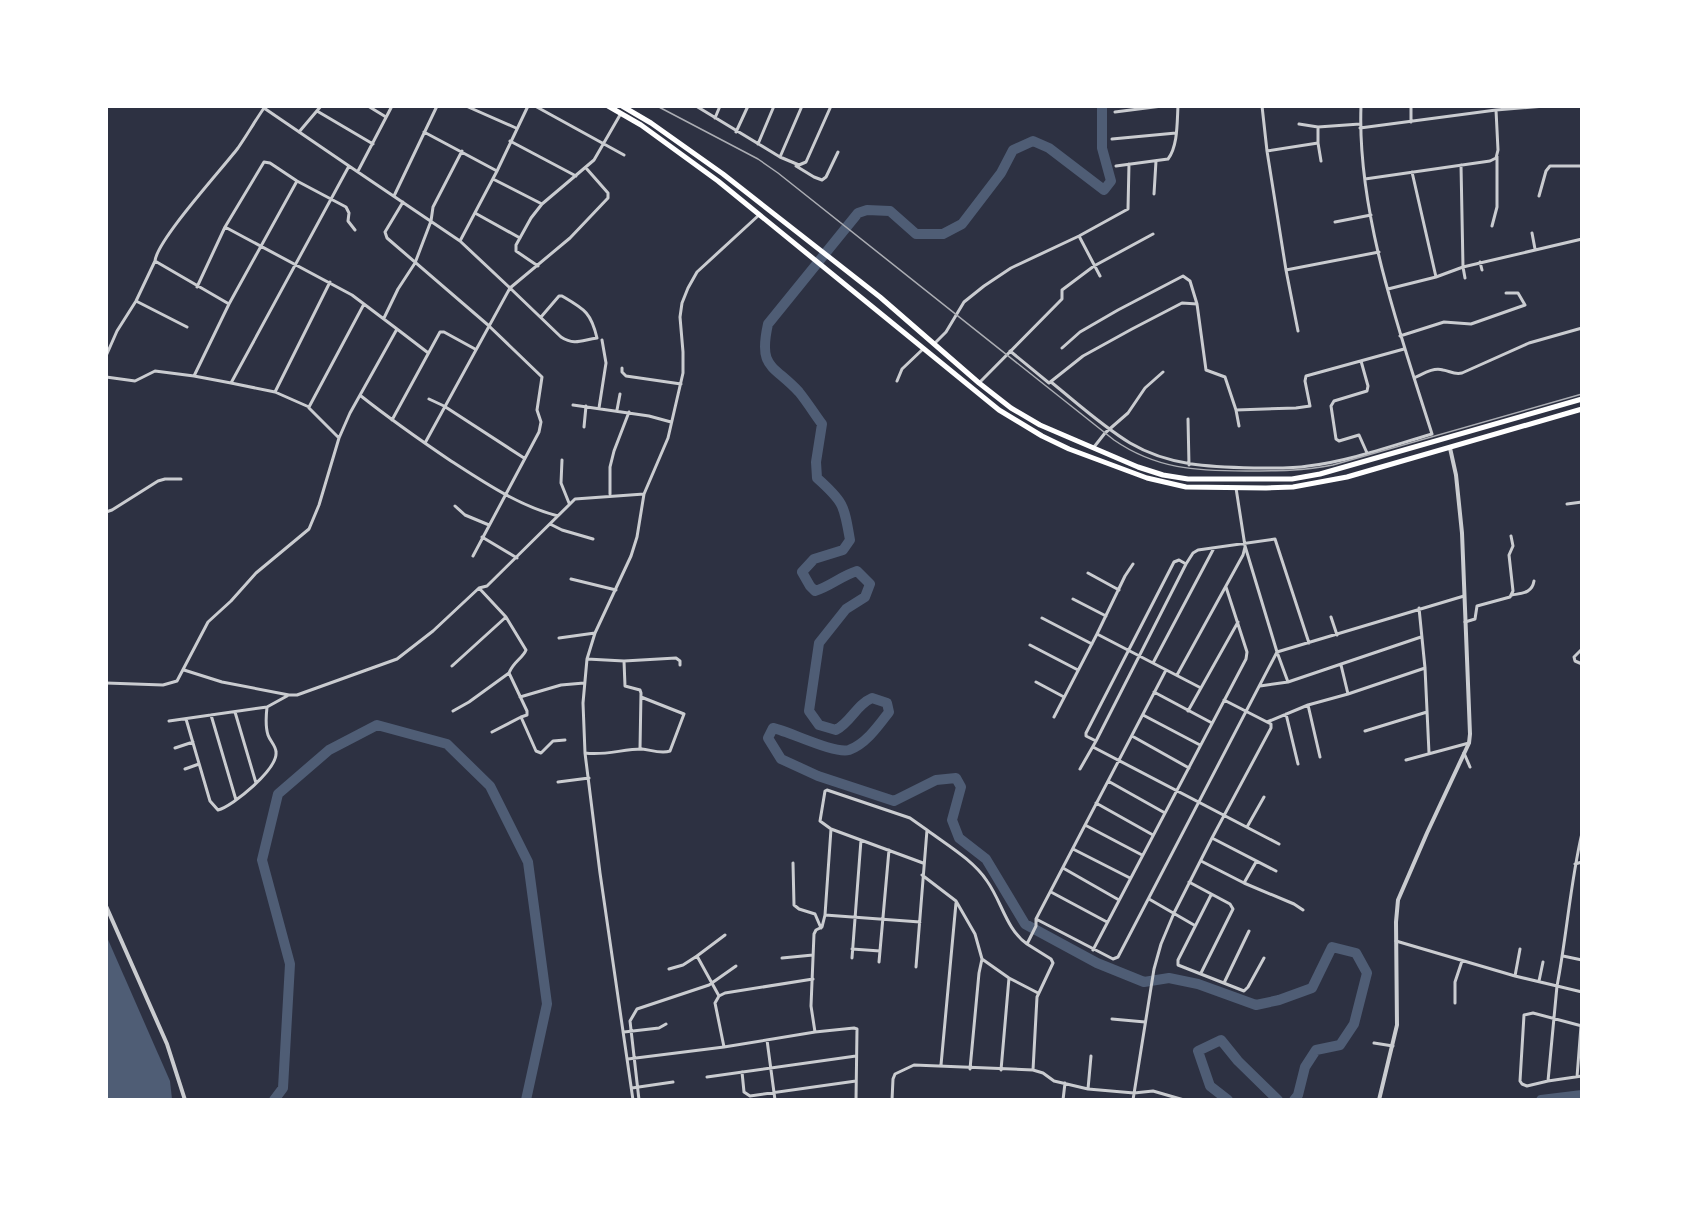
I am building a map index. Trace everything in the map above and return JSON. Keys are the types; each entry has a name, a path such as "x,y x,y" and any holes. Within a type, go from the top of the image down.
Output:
{"highway":[{"path":"608,106 651,123 723,174 843,267 964,371 1011,408 1040,425 1093,449 1155,472 1188,479 1292,478 1320,474 1581,399"},
{"path":"622,110 760,214 999,410 1020,424 1070,449 1147,478 1186,487 1293,487 1379,468 1581,409"},
{"path":"718,181 723,174"},
{"path":"945,366 949,366 951,360"},
{"path":"959,378 964,371"},
{"path":"1376,459 1375,465 1379,468"},
{"path":"1362,463 1365,465 1364,472"}],"street":[{"path":"298,133 321,106"},
{"path":"368,106 386,117"},
{"path":"357,172 392,106"},
{"path":"394,196 424,138 424,132 437,106"},
{"path":"466,106 516,128"},
{"path":"459,241 493,179 528,106"},
{"path":"535,106 624,155"},
{"path":"696,106 736,132 822,180 826,177 838,153"},
{"path":"715,118 720,106"},
{"path":"736,132 748,106"},
{"path":"758,144 774,106"},
{"path":"780,157 802,106"},
{"path":"795,165 802,165 806,162 831,106"},
{"path":"1115,112 1162,106"},
{"path":"1116,166 1168,159 1171,156 1176,133 1178,106"},
{"path":"1262,106 1286,270 1298,331"},
{"path":"1361,106 1360,126 1365,179 1379,252 1400,336 1434,442"},
{"path":"1411,106 1411,122"},
{"path":"1299,124 1318,127 1360,126 1545,106"},
{"path":"106,356 117,331 136,301 162,243 237,149 265,107 298,133 459,241 561,337 572,343 597,338 593,320 582,307 576,306 562,296 541,317"},
{"path":"538,266 516,251 516,245 531,218 543,204 594,160 622,110"},
{"path":"1492,226 1497,207 1496,110"},
{"path":"317,111 373,144"},
{"path":"1318,127 1321,161"},
{"path":"424,132 497,171"},
{"path":"1112,139 1176,133"},
{"path":"510,141 576,176"},
{"path":"1267,151 1318,143"},
{"path":"384,318 415,262 431,221 433,207 462,151"},
{"path":"1365,179 1490,161 1497,155"},
{"path":"1154,194 1156,161"},
{"path":"197,287 225,227 264,162 270,163 348,209 348,221 355,231"},
{"path":"934,344 946,332 968,298 1011,268 1079,236 1128,209 1130,164"},
{"path":"1461,165 1465,278"},
{"path":"231,383 349,166"},
{"path":"1539,196 1546,171 1550,166 1581,166"},
{"path":"425,443 510,288 570,238 608,198 608,193 586,168"},
{"path":"1412,172 1436,277"},
{"path":"493,179 543,204"},
{"path":"194,376 229,304 297,181"},
{"path":"403,202 385,235 488,325 542,377 537,410 541,426 473,556"},
{"path":"475,213 520,238"},
{"path":"633,1100 585,753 583,703 587,659 595,633 616,590 637,537 644,494 668,438 681,384 683,352 680,317 682,303 697,272 760,214"},
{"path":"1335,222 1371,215"},
{"path":"225,227 330,282 364,303 427,352"},
{"path":"1532,233 1535,249"},
{"path":"979,383 1062,299 1062,290 1094,266 1153,234"},
{"path":"1079,236 1100,276"},
{"path":"1388,289 1436,277 1480,262 1581,238"},
{"path":"1286,270 1379,252"},
{"path":"155,261 229,304"},
{"path":"1480,262 1482,270"},
{"path":"1062,348 1080,332 1183,276 1190,281 1197,304 1206,370 1225,377 1239,426"},
{"path":"275,392 330,282"},
{"path":"1400,336 1444,322 1471,324 1525,305 1518,293 1506,293"},
{"path":"136,301 187,327"},
{"path":"309,407 364,303"},
{"path":"1051,382 1083,356 1132,329 1182,303 1197,304"},
{"path":"1414,378 1436,369 1443,369 1453,374 1462,373 1529,343 1581,328"},
{"path":"106,683 170,684 177,681 208,622 256,573 309,529 319,505 339,438 397,329"},
{"path":"392,420 427,352 441,331 475,349"},
{"path":"598,408 606,363 602,340"},
{"path":"897,381 902,369 924,348"},
{"path":"1236,410 1310,406 1306,376 1404,349"},
{"path":"1010,351 1046,382 1051,382 1109,429 1132,444 1166,459 1189,465 1238,468 1307,466 1432,435"},
{"path":"1361,361 1368,386 1367,391 1334,401 1331,406 1336,439 1339,441 1359,435 1366,453"},
{"path":"622,368 626,376 681,384"},
{"path":"106,378 135,381 155,371 275,392 309,407 339,438"},
{"path":"1093,449 1109,429 1122,419 1144,388 1163,372"},
{"path":"617,410 620,394"},
{"path":"361,395 425,443 506,496 558,516"},
{"path":"429,399 444,406 524,458"},
{"path":"573,405 629,412 671,422"},
{"path":"584,427 586,406"},
{"path":"610,495 610,467 629,412"},
{"path":"1188,419 1189,465"},
{"path":"1379,1100 1397,1025 1396,909 1400,891 1469,743 1461,523 1456,476 1450,448"},
{"path":"562,460 561,483 569,503"},
{"path":"106,512 158,481 181,479"},
{"path":"1236,488 1245,544 1288,682"},
{"path":"184,670 222,682 289,695 397,659 434,631 479,588 487,586 569,503 579,498 644,494"},
{"path":"1567,504 1581,502"},
{"path":"455,506 465,514 489,525"},
{"path":"550,524 593,539"},
{"path":"1581,529 1581,536"},
{"path":"1511,536 1513,546 1509,555 1512,595"},
{"path":"483,537 517,558"},
{"path":"1080,769 1093,747 1094,740 1183,562 1195,551 1275,539 1309,643"},
{"path":"1177,675 1243,555 1245,544"},
{"path":"1153,663 1214,547"},
{"path":"1094,740 1086,736 1174,562 1183,562"},
{"path":"1054,717 1133,564"},
{"path":"1088,573 1119,590"},
{"path":"571,579 616,590"},
{"path":"1465,622 1475,619 1477,606 1528,592 1534,581"},
{"path":"1092,950 1247,655 1226,587"},
{"path":"453,711 509,673 511,666 526,650 506,617 479,588"},
{"path":"1036,919 1092,950 1113,959 1118,957 1277,652 1464,596"},
{"path":"1073,600 1106,616"},
{"path":"1419,608 1430,753"},
{"path":"453,666 506,617"},
{"path":"1332,617 1336,635"},
{"path":"1042,618 1092,644"},
{"path":"1188,711 1238,622"},
{"path":"559,638 595,633"},
{"path":"1097,634 1201,688"},
{"path":"1259,686 1288,682 1421,637"},
{"path":"1030,645 1078,670"},
{"path":"1581,649 1574,659 1581,664"},
{"path":"587,659 624,661 676,658 680,665"},
{"path":"624,661 625,686 640,690 639,749"},
{"path":"1341,665 1348,694"},
{"path":"1267,722 1308,705 1425,668"},
{"path":"1027,944 1036,926 1036,919 1166,669"},
{"path":"492,732 527,715 528,712 509,673"},
{"path":"1036,682 1064,698"},
{"path":"520,697 561,684 584,683"},
{"path":"1154,692 1212,723"},
{"path":"170,721 267,707 289,695"},
{"path":"585,753 639,749 670,751 685,715 683,712 641,697"},
{"path":"1133,1100 1154,969 1161,944 1212,837 1271,728 1271,724 1224,700"},
{"path":"1308,705 1320,757"},
{"path":"186,719 210,801 215,809 222,809 256,783 276,757 276,750 268,735 266,724 267,707"},
{"path":"235,712 256,783"},
{"path":"1365,731 1427,712"},
{"path":"1286,714 1298,764"},
{"path":"211,715 236,800"},
{"path":"1143,715 1200,745"},
{"path":"520,717 538,753 553,741 565,740"},
{"path":"1132,736 1189,768"},
{"path":"175,748 193,742"},
{"path":"1406,760 1469,743"},
{"path":"1093,747 1280,844"},
{"path":"1464,753 1470,767"},
{"path":"185,769 199,764"},
{"path":"558,782 589,778"},
{"path":"1108,781 1166,813"},
{"path":"923,864 831,829 820,821 825,792 827,790 910,818 960,854 987,881 1015,934 1053,962 1038,993 1033,1070"},
{"path":"1247,827 1264,796"},
{"path":"1096,803 1153,835"},
{"path":"1085,825 1142,856"},
{"path":"815,1032 812,1006 813,955 815,931 821,928 825,915 831,829"},
{"path":"916,967 927,830"},
{"path":"1548,1081 1557,986 1581,833"},
{"path":"1212,837 1276,871"},
{"path":"852,958 861,839"},
{"path":"1073,849 1130,878"},
{"path":"879,962 889,850"},
{"path":"1201,861 1303,910"},
{"path":"1244,883 1257,861"},
{"path":"1575,864 1581,862"},
{"path":"794,863 794,905 815,914 820,921 821,928"},
{"path":"1063,868 1119,900"},
{"path":"922,875 956,901 975,934 982,959 970,1068"},
{"path":"1190,882 1230,904 1233,909 1202,974"},
{"path":"1051,892 1107,922"},
{"path":"1211,895 1177,963 1241,990 1246,990 1264,958"},
{"path":"1149,899 1195,926"},
{"path":"941,1065 956,901"},
{"path":"106,906 167,1044 185,1100"},
{"path":"825,915 920,922"},
{"path":"1224,983 1249,931"},
{"path":"669,969 683,965 725,935"},
{"path":"1396,941 1515,976 1581,992"},
{"path":"1515,976 1520,948"},
{"path":"852,949 880,951"},
{"path":"782,958 813,955"},
{"path":"696,956 718,996"},
{"path":"1563,956 1581,960"},
{"path":"982,959 1009,978 1038,993"},
{"path":"1455,1003 1455,981 1462,961"},
{"path":"1539,981 1543,962"},
{"path":"639,1100 630,1021 637,1009 712,983 735,966"},
{"path":"1001,1070 1009,978"},
{"path":"723,1047 715,1003 718,996 813,979"},
{"path":"1533,1013 1553,1019 1581,1026 1579,1077 1527,1086 1522,1084 1520,1081 1523,1018 1526,1014 1533,1013"},
{"path":"1112,1019 1145,1023"},
{"path":"624,1032 659,1028 666,1024"},
{"path":"628,1059 855,1028 857,1031 856,1100"},
{"path":"768,1040 775,1100"},
{"path":"1374,1043 1393,1046"},
{"path":"707,1077 856,1056"},
{"path":"1088,1089 1091,1056"},
{"path":"892,1100 893,1078 896,1074 914,1065 1033,1070 1043,1073 1051,1080 1088,1089 1134,1093 1152,1091 1184,1100"},
{"path":"742,1072 746,1095 752,1096 856,1081"},
{"path":"632,1088 673,1082"},
{"path":"1063,1100 1065,1083"}],"water":[{"path":"106,935 170,1081 172,1099 107,1099"}],"waterway":[{"path":"1102,106 1102,148 1111,181 1104,190 1049,148 1033,141 1013,150 1001,173 962,224 943,234 916,234 890,211 867,210 858,213 768,324 765,350 770,364 799,392 822,424 816,462 817,478 838,499 844,511 850,540 843,550 814,559 802,572 815,591 857,571 870,584 865,597 846,609 819,643 809,711 819,725 836,730 872,698 887,703 889,712 866,739 849,750 833,749 773,728 768,738 781,759 818,776 894,801 936,780 956,778 961,787 952,820 959,838 986,859 1025,924 1097,963 1144,982 1169,978 1198,984 1256,1005 1279,1000 1312,988 1332,947 1356,953 1367,973 1354,1024 1340,1045 1316,1050 1305,1067 1298,1095 1294,1100"},
{"path":"274,1100 283,1088 290,964 262,860 278,794 329,750 377,725 447,744 490,786 528,862 547,1004 526,1100"},
{"path":"1228,1100 1210,1086 1198,1051 1221,1040 1238,1061 1278,1100"},
{"path":"1541,1100 1582,1095"}],"railway":[{"path":"657,106 758,159 778,173 1114,440 1130,450 1161,463 1193,469 1228,471 1322,467 1582,394"}]}
